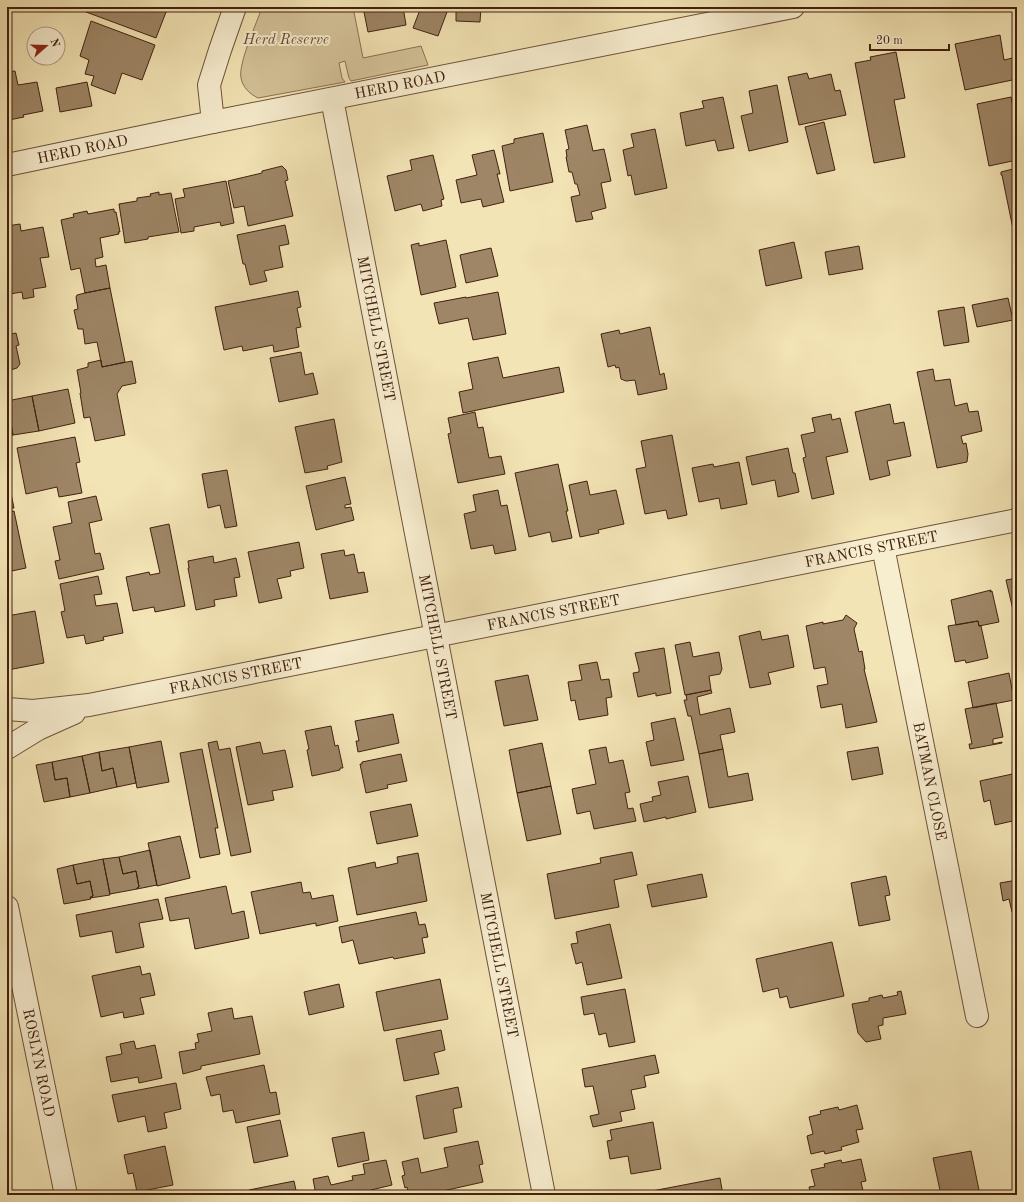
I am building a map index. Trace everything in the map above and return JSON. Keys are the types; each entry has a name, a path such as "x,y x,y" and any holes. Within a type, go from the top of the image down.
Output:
{"street":[{"path":"213,122 209,85 235,7"},
{"name":"HERD ROAD","path":"7,165 213,122 793,7"},
{"name":"MITCHELL STREET","path":"332,99 544,1195"},
{"name":"FRANCIS STREET","path":"7,709 33,711 89,706 1017,520"},
{"name":"BATMAN CLOSE","path":"884,547 977,1016"},
{"name":"FRANCIS STREET","path":"7,748 38,729 89,706"},
{"name":"ROSLYN ROAD","path":"7,907 66,1195"}],"green space":[{"name":"Herd Reserve","path":"262,7 353,7 363,58 421,46 428,65 351,81 345,61 339,63 342,78 345,82 258,98 245,88 241,78 241,71 245,53"}],"building":[{"path":"79,7 168,7 156,38 78,9"},
{"path":"363,7 403,7 406,25 368,32"},
{"path":"421,7 438,7 438,9 447,12 438,36 413,28"},
{"path":"456,7 481,7 480,22 456,21"},
{"path":"91,21 155,45 142,80 122,73 115,94 91,85 94,76 85,74 89,60 80,56"},
{"path":"1000,35 1004,60 1017,57 1017,79 965,90 955,44"},
{"path":"896,52 905,98 894,100 905,157 874,163 855,63 871,60 870,57"},
{"path":"15,71 18,85 37,82 43,111 23,115 24,117 9,120 10,122 7,123 7,72"},
{"path":"807,73 809,79 831,74 835,91 840,90 846,115 799,125 788,77"},
{"path":"87,82 92,106 60,112 56,88"},
{"path":"777,85 788,142 749,151 741,116 753,113 749,91"},
{"path":"723,97 734,148 718,151 715,140 686,146 680,113 704,108 702,101"},
{"path":"1011,97 1017,125 1017,160 989,166 977,104"},
{"path":"824,122 835,170 817,174 805,127"},
{"path":"587,125 593,151 604,149 611,181 601,183 606,208 591,212 593,219 576,222 571,197 580,195 572,172 569,172 566,150 569,149 565,130"},
{"path":"655,129 667,188 635,195 631,175 628,176 623,150 634,147 631,134"},
{"path":"543,133 553,182 510,191 502,146 514,143 514,139"},
{"path":"494,150 500,174 497,174 504,202 483,207 481,199 461,203 456,180 477,175 472,155"},
{"path":"433,155 444,199 441,200 442,206 423,211 421,204 395,211 387,176 412,170 410,160"},
{"path":"282,166 286,170 288,180 285,181 293,216 248,226 244,206 234,208 228,181 262,173 262,171"},
{"path":"1017,168 1017,228 1013,229 1001,172"},
{"path":"226,181 234,223 221,226 220,222 194,227 194,231 181,233 175,199 185,197 183,189"},
{"path":"159,192 159,195 171,193 179,232 148,237 148,239 125,243 119,204 137,201 137,198 151,196 150,194"},
{"path":"114,209 120,232 118,232 119,234 100,238 103,257 95,259 96,267 106,265 110,288 85,293 80,268 71,270 61,220 74,217 73,214 87,211 88,214"},
{"path":"20,224 21,231 43,227 49,257 40,258 46,287 33,289 34,297 23,299 22,292 10,294 7,280 7,226"},
{"path":"285,225 289,244 279,246 283,267 264,271 267,281 250,285 245,264 243,264 237,235"},
{"path":"446,240 456,287 421,295 411,245 419,243 419,246"},
{"path":"794,242 802,278 766,286 759,250"},
{"path":"859,246 863,269 829,275 825,252"},
{"path":"491,248 498,276 466,283 460,255"},
{"path":"110,288 125,362 102,367 97,342 85,344 83,329 78,329 74,310 78,309 77,295"},
{"path":"298,291 301,307 297,308 301,327 296,328 299,347 274,352 273,345 243,351 242,346 224,350 215,307"},
{"path":"498,292 506,334 473,340 468,318 439,324 434,303"},
{"path":"1008,298 1013,320 977,327 972,305"},
{"path":"964,307 969,342 944,346 938,311"},
{"path":"650,327 660,375 664,373 667,389 638,395 635,380 626,381 621,379 619,367 616,368 615,365 608,367 601,334 619,330 620,334"},
{"path":"16,333 19,345 16,346 20,364 17,368 7,371 7,335"},
{"path":"301,352 305,375 313,373 318,394 279,402 270,358"},
{"path":"498,357 503,378 559,367 564,392 463,413 459,392 473,389 468,363"},
{"path":"101,360 102,367 132,361 136,383 122,386 117,394 125,435 95,441 90,417 84,418 77,370 88,367 88,363"},
{"path":"933,369 935,381 950,379 955,406 967,403 969,412 978,411 982,431 961,436 963,444 966,443 968,454 967,462 937,468 917,372"},
{"path":"68,389 75,423 39,431 32,396"},
{"path":"32,396 39,431 13,435 7,401"},
{"path":"890,404 894,424 904,422 911,456 887,461 890,475 870,480 855,412"},
{"path":"7,406 13,435 7,437"},
{"path":"475,412 478,428 483,427 489,458 501,456 505,474 458,483 448,434 451,433 448,418"},
{"path":"831,414 832,420 840,418 848,452 826,457 834,494 812,499 803,458 806,457 801,435 815,432 812,418"},
{"path":"334,419 342,462 327,466 328,469 305,473 295,427"},
{"path":"672,435 687,515 668,519 666,510 645,514 636,469 646,467 641,441"},
{"path":"75,437 80,462 76,463 82,493 59,497 57,487 26,494 17,448"},
{"path":"788,448 793,473 795,473 799,492 778,497 775,480 752,485 746,457"},
{"path":"739,462 747,504 721,509 719,498 699,502 692,468 713,464 714,467"},
{"path":"558,464 572,538 552,542 550,532 529,537 515,473"},
{"path":"227,470 237,526 225,528 220,505 208,508 202,474"},
{"path":"7,475 14,508 7,509"},
{"path":"345,477 351,504 345,505 345,508 351,507 354,520 316,530 306,486"},
{"path":"587,481 590,495 616,490 624,524 598,530 599,533 580,537 569,485"},
{"path":"498,490 501,506 507,505 516,550 495,554 493,545 471,549 464,514 476,511 473,495"},
{"path":"96,496 102,520 89,523 95,554 100,553 104,569 59,579 55,561 60,560 53,527 72,523 68,502"},
{"path":"14,511 26,568 7,572 7,512"},
{"path":"169,524 185,606 155,612 154,607 133,611 126,577 149,572 150,575 160,573 150,528"},
{"path":"299,542 304,568 290,571 291,576 277,579 282,598 259,603 248,552"},
{"path":"344,550 345,556 354,554 358,573 364,572 368,592 330,599 321,554"},
{"path":"213,556 214,563 236,558 240,577 234,578 237,596 214,600 215,606 196,610 188,561"},
{"path":"98,576 102,594 94,595 96,606 117,603 123,633 103,637 104,640 86,644 84,635 67,638 61,612 65,611 60,584"},
{"path":"1017,578 1017,627 1006,580"},
{"path":"991,590 990,592 992,591 999,622 979,626 978,621 956,625 951,600"},
{"path":"35,611 44,663 8,670 7,616"},
{"path":"846,615 857,623 854,629 859,652 862,651 864,669 877,722 846,728 842,704 821,708 817,686 828,684 825,667 814,669 806,626 823,622 823,624 843,620"},
{"path":"978,621 979,626 981,626 988,658 966,663 965,660 955,662 948,626"},
{"path":"760,631 762,640 788,635 794,667 768,673 771,684 750,688 739,636"},
{"path":"690,642 693,657 719,652 722,669 720,674 709,676 711,690 685,695 675,645"},
{"path":"664,648 671,693 656,696 656,693 638,697 633,673 639,672 635,653"},
{"path":"597,662 601,680 609,679 612,697 606,698 608,715 579,720 575,700 571,701 568,682 582,680 579,665"},
{"path":"1009,673 1014,700 973,708 968,682"},
{"path":"528,675 538,720 504,726 495,681"},
{"path":"711,690 712,693 697,697 700,715 730,708 735,732 720,735 723,749 699,754 691,716 688,716 684,700 687,700 686,695"},
{"path":"996,703 1003,737 993,739 993,744 1002,743 970,749 969,744 972,744 965,709"},
{"path":"393,714 399,743 358,752 356,741 359,741 355,721"},
{"path":"675,718 684,760 651,766 646,742 654,740 651,723"},
{"path":"331,726 335,746 338,745 343,768 312,776 305,731"},
{"path":"161,741 169,782 137,788 129,747"},
{"path":"217,741 219,750 230,748 251,852 231,856 208,743"},
{"path":"260,742 263,754 285,750 293,787 272,791 274,800 248,805 236,747"},
{"path":"542,743 551,786 517,793 509,750"},
{"path":"129,747 136,783 117,787 113,768 102,771 99,752"},
{"path":"606,747 609,763 623,760 630,792 625,793 628,809 633,808 636,821 594,829 590,811 577,814 572,789 596,784 589,750"},
{"path":"878,747 883,774 852,780 847,752"},
{"path":"202,749 218,828 215,828 220,854 200,858 180,753"},
{"path":"723,749 728,777 748,773 753,800 709,808 699,754"},
{"path":"99,752 102,771 113,768 117,787 90,793 82,756"},
{"path":"401,754 407,781 387,785 388,788 366,793 360,764 362,764 362,762"},
{"path":"82,756 90,793 70,797 67,778 55,780 52,762"},
{"path":"52,762 55,780 67,778 70,797 44,802 36,765"},
{"path":"1017,773 1017,820 995,825 990,800 984,802 980,781"},
{"path":"688,776 696,812 666,819 666,817 644,822 640,804 653,801 652,797 661,795 658,782"},
{"path":"551,786 561,834 527,841 517,793"},
{"path":"411,804 418,836 377,844 370,812"},
{"path":"180,836 190,878 157,886 148,843"},
{"path":"150,850 157,885 137,889 139,887 136,871 123,874 119,857"},
{"path":"632,852 637,875 614,880 619,907 555,919 547,874 601,863 600,858"},
{"path":"418,853 427,901 357,915 348,868 375,862 376,868 398,863 397,857"},
{"path":"119,857 123,874 136,871 139,887 137,889 110,894 103,859"},
{"path":"103,859 110,895 90,898 93,896 90,881 77,884 73,865"},
{"path":"73,865 77,884 90,881 93,896 90,897 91,899 64,904 57,869"},
{"path":"702,874 707,897 652,907 647,885"},
{"path":"886,876 890,895 885,896 890,920 859,926 851,883"},
{"path":"1017,880 1017,911 1012,912 1009,899 1003,901 1000,883"},
{"path":"301,882 303,893 310,892 312,899 333,895 338,921 316,926 316,923 260,934 251,892"},
{"path":"226,886 232,914 244,911 249,938 195,949 189,918 170,921 165,898"},
{"path":"158,899 163,919 139,923 144,947 116,953 112,931 80,937 76,915"},
{"path":"416,912 419,925 425,924 428,937 422,938 425,953 394,959 393,957 359,964 353,940 342,943 339,927"},
{"path":"610,924 622,978 587,985 582,962 576,964 571,944 578,943 576,932"},
{"path":"832,942 844,996 790,1008 787,996 780,998 778,988 763,992 756,959"},
{"path":"140,966 142,975 150,973 155,995 140,998 144,1014 124,1018 123,1012 101,1017 92,976"},
{"path":"440,979 448,1019 384,1031 376,992"},
{"path":"339,984 344,1007 309,1015 304,992"},
{"path":"625,989 635,1042 609,1047 606,1033 599,1035 594,1013 584,1015 581,997"},
{"path":"901,991 906,1014 883,1018 883,1025 878,1026 881,1039 866,1042 858,1033 852,1004 869,1001 869,998 882,995 883,998 898,995 897,992"},
{"path":"232,1008 234,1019 252,1016 260,1054 201,1066 201,1069 183,1074 179,1052 196,1049 195,1043 199,1042 197,1034 212,1031 208,1013"},
{"path":"441,1030 445,1050 434,1053 439,1074 404,1081 396,1039"},
{"path":"134,1041 136,1049 155,1045 162,1078 139,1083 138,1077 111,1082 106,1057 122,1054 120,1044"},
{"path":"655,1055 659,1073 644,1076 646,1087 631,1090 635,1109 620,1112 622,1121 593,1127 590,1116 599,1114 593,1086 585,1087 582,1069"},
{"path":"264,1065 270,1093 276,1092 280,1114 236,1123 233,1110 223,1112 220,1094 211,1096 206,1077"},
{"path":"176,1083 181,1109 164,1113 167,1128 148,1132 145,1116 118,1122 112,1095"},
{"path":"458,1087 462,1107 453,1109 457,1132 424,1139 416,1096"},
{"path":"857,1105 863,1129 856,1130 859,1142 841,1147 842,1150 825,1154 824,1151 811,1154 807,1136 813,1134 809,1117 821,1114 820,1111 838,1107 839,1110"},
{"path":"280,1120 288,1156 254,1163 247,1127"},
{"path":"653,1122 661,1169 631,1174 628,1156 610,1159 607,1141 612,1140 610,1130"},
{"path":"364,1132 369,1160 338,1167 332,1138"},
{"path":"478,1141 483,1164 479,1165 483,1182 425,1195 409,1195 407,1187 405,1188 402,1176 405,1175 402,1162 418,1158 421,1173 448,1167 444,1148"},
{"path":"165,1146 173,1185 137,1192 133,1173 128,1174 124,1155"},
{"path":"971,1151 980,1195 941,1195 933,1158"},
{"path":"861,1159 866,1181 861,1182 864,1195 811,1195 809,1187 815,1186 811,1170 825,1167 824,1164 841,1160 842,1163"},
{"path":"386,1160 392,1185 371,1190 371,1194 366,1195 316,1195 313,1179 328,1176 331,1185 353,1180 352,1176 365,1174 363,1164"},
{"path":"720,1178 723,1195 631,1195"},
{"path":"294,1181 297,1195 250,1195 249,1190"}]}
